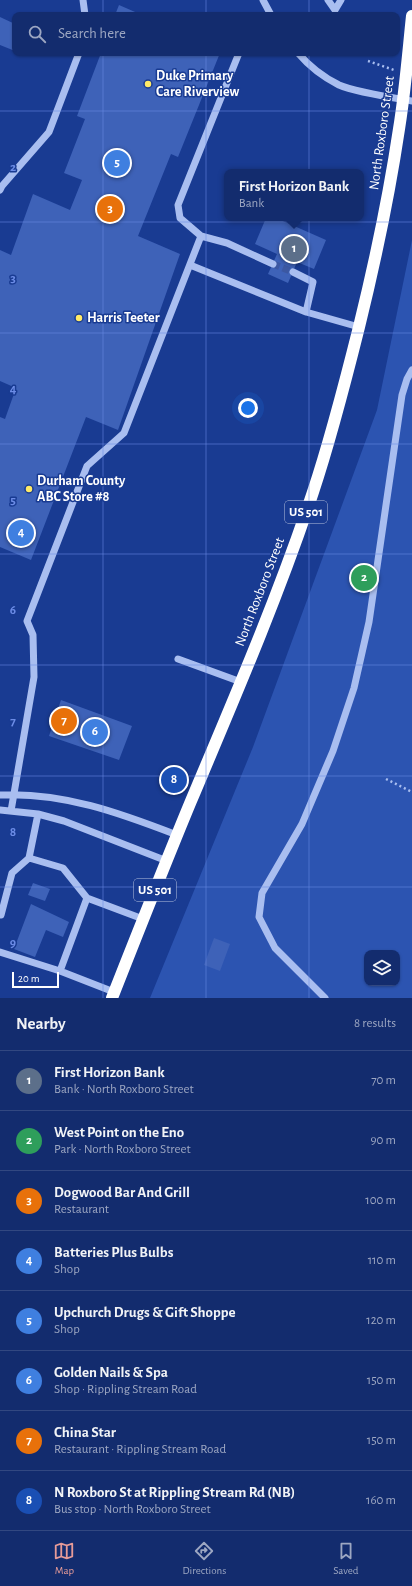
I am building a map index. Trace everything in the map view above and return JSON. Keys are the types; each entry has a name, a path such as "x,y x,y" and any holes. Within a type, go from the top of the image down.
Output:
{"highway":[{"name":"North Roxboro Street","path":"113,995 177,835 284,576 314,491 336,418 359,327 389,193 408,100 406,74 412,16"}],"street":[{"path":"83,0 85,12"},
{"path":"263,0 269,12"},
{"path":"328,0 335,10 341,0"},
{"path":"0,190 49,132 78,56"},
{"path":"238,56 178,205 180,218 201,236 227,243 273,264"},
{"path":"301,56 315,70 340,85 408,100"},
{"path":"11,811 34,677 33,635 27,621 88,466 124,433 201,236"},
{"path":"190,265 306,312 359,327"},
{"path":"293,272 314,282 306,312"},
{"path":"325,998 275,948 259,917 262,893 302,824 333,751 354,688 369,622 402,395 407,379 412,370"},
{"path":"178,659 241,682"},
{"path":"0,795 14,794 68,799 99,807 177,835"},
{"path":"0,810 38,814 64,821 167,861"},
{"path":"1,915 12,873 29,858 38,814"},
{"path":"29,858 64,868 87,898 143,919"},
{"path":"60,971 87,898"},
{"path":"0,952 60,971 113,995"}],"path":[{"path":"368,61 406,74"},
{"path":"386,779 412,792"}],"shaded area":[{"path":"412,240 412,998 150,998 253,747 377,410"}],"building":[{"path":"119,5 135,12 116,12"},
{"path":"0,17 12,23 12,50 0,45"},
{"path":"100,56 219,56 178,157 171,154 138,236 180,254 118,430 86,417 31,560 0,547 0,417 5,419 16,388 0,381 0,250 11,255 33,194 70,210 82,180 64,173 85,119 77,116"},
{"path":"265,221 283,221 326,240 314,269 297,262 288,283 268,274 277,254 255,244"},
{"path":"61,700 132,726 119,760 49,736"},
{"path":"33,883 50,889 45,901 28,895"},
{"path":"31,904 69,922 63,937 46,930 35,957 14,949"},
{"path":"214,938 230,944 220,971 204,965"}],"tunnel":[{"path":"273,264 293,272"}],"place":[{"name":"Duke Primary Care Riverview","path":"148,84"},
{"name":"Upchurch Drugs & Gift Shoppe","path":"117,163"},
{"name":"Dogwood Bar And Grill","path":"110,209"},
{"name":"First Horizon Bank","path":"294,249"},
{"name":"Harris Teeter","path":"79,318"},
{"name":"Durham County ABC Store #8","path":"29,489"},
{"name":"Batteries Plus Bulbs","path":"21,533"},
{"name":"West Point on the Eno","path":"364,578"},
{"name":"China Star","path":"64,721"},
{"name":"Golden Nails & Spa","path":"95,732"},
{"name":"N Roxboro St at Rippling Stream Rd (NB)","path":"174,780"}]}
